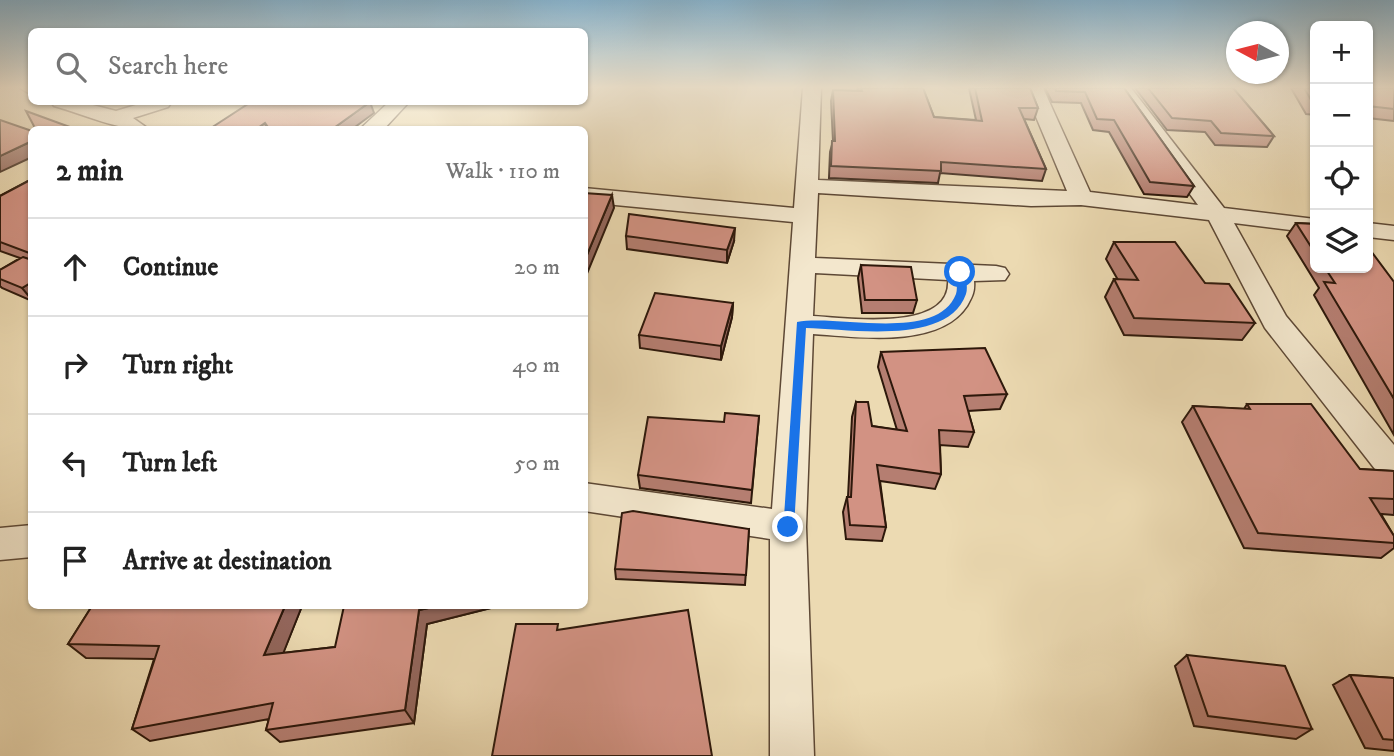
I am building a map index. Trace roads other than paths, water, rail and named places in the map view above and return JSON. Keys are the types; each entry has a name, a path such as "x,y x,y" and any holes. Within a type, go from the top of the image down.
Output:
{"street":[{"path":"792,756 788,527 810,123"},
{"path":"1048,123 1081,198"},
{"path":"1148,123 1219,217 1275,321 1394,469"},
{"path":"588,195 807,201 1081,198 1219,217 1310,226"},
{"path":"1373,231 1394,233"},
{"path":"804,265 996,274"},
{"path":"801,324 922,326 948,314 962,292 960,272"},
{"path":"588,498 788,527"},
{"path":"0,544 28,541"}]}
